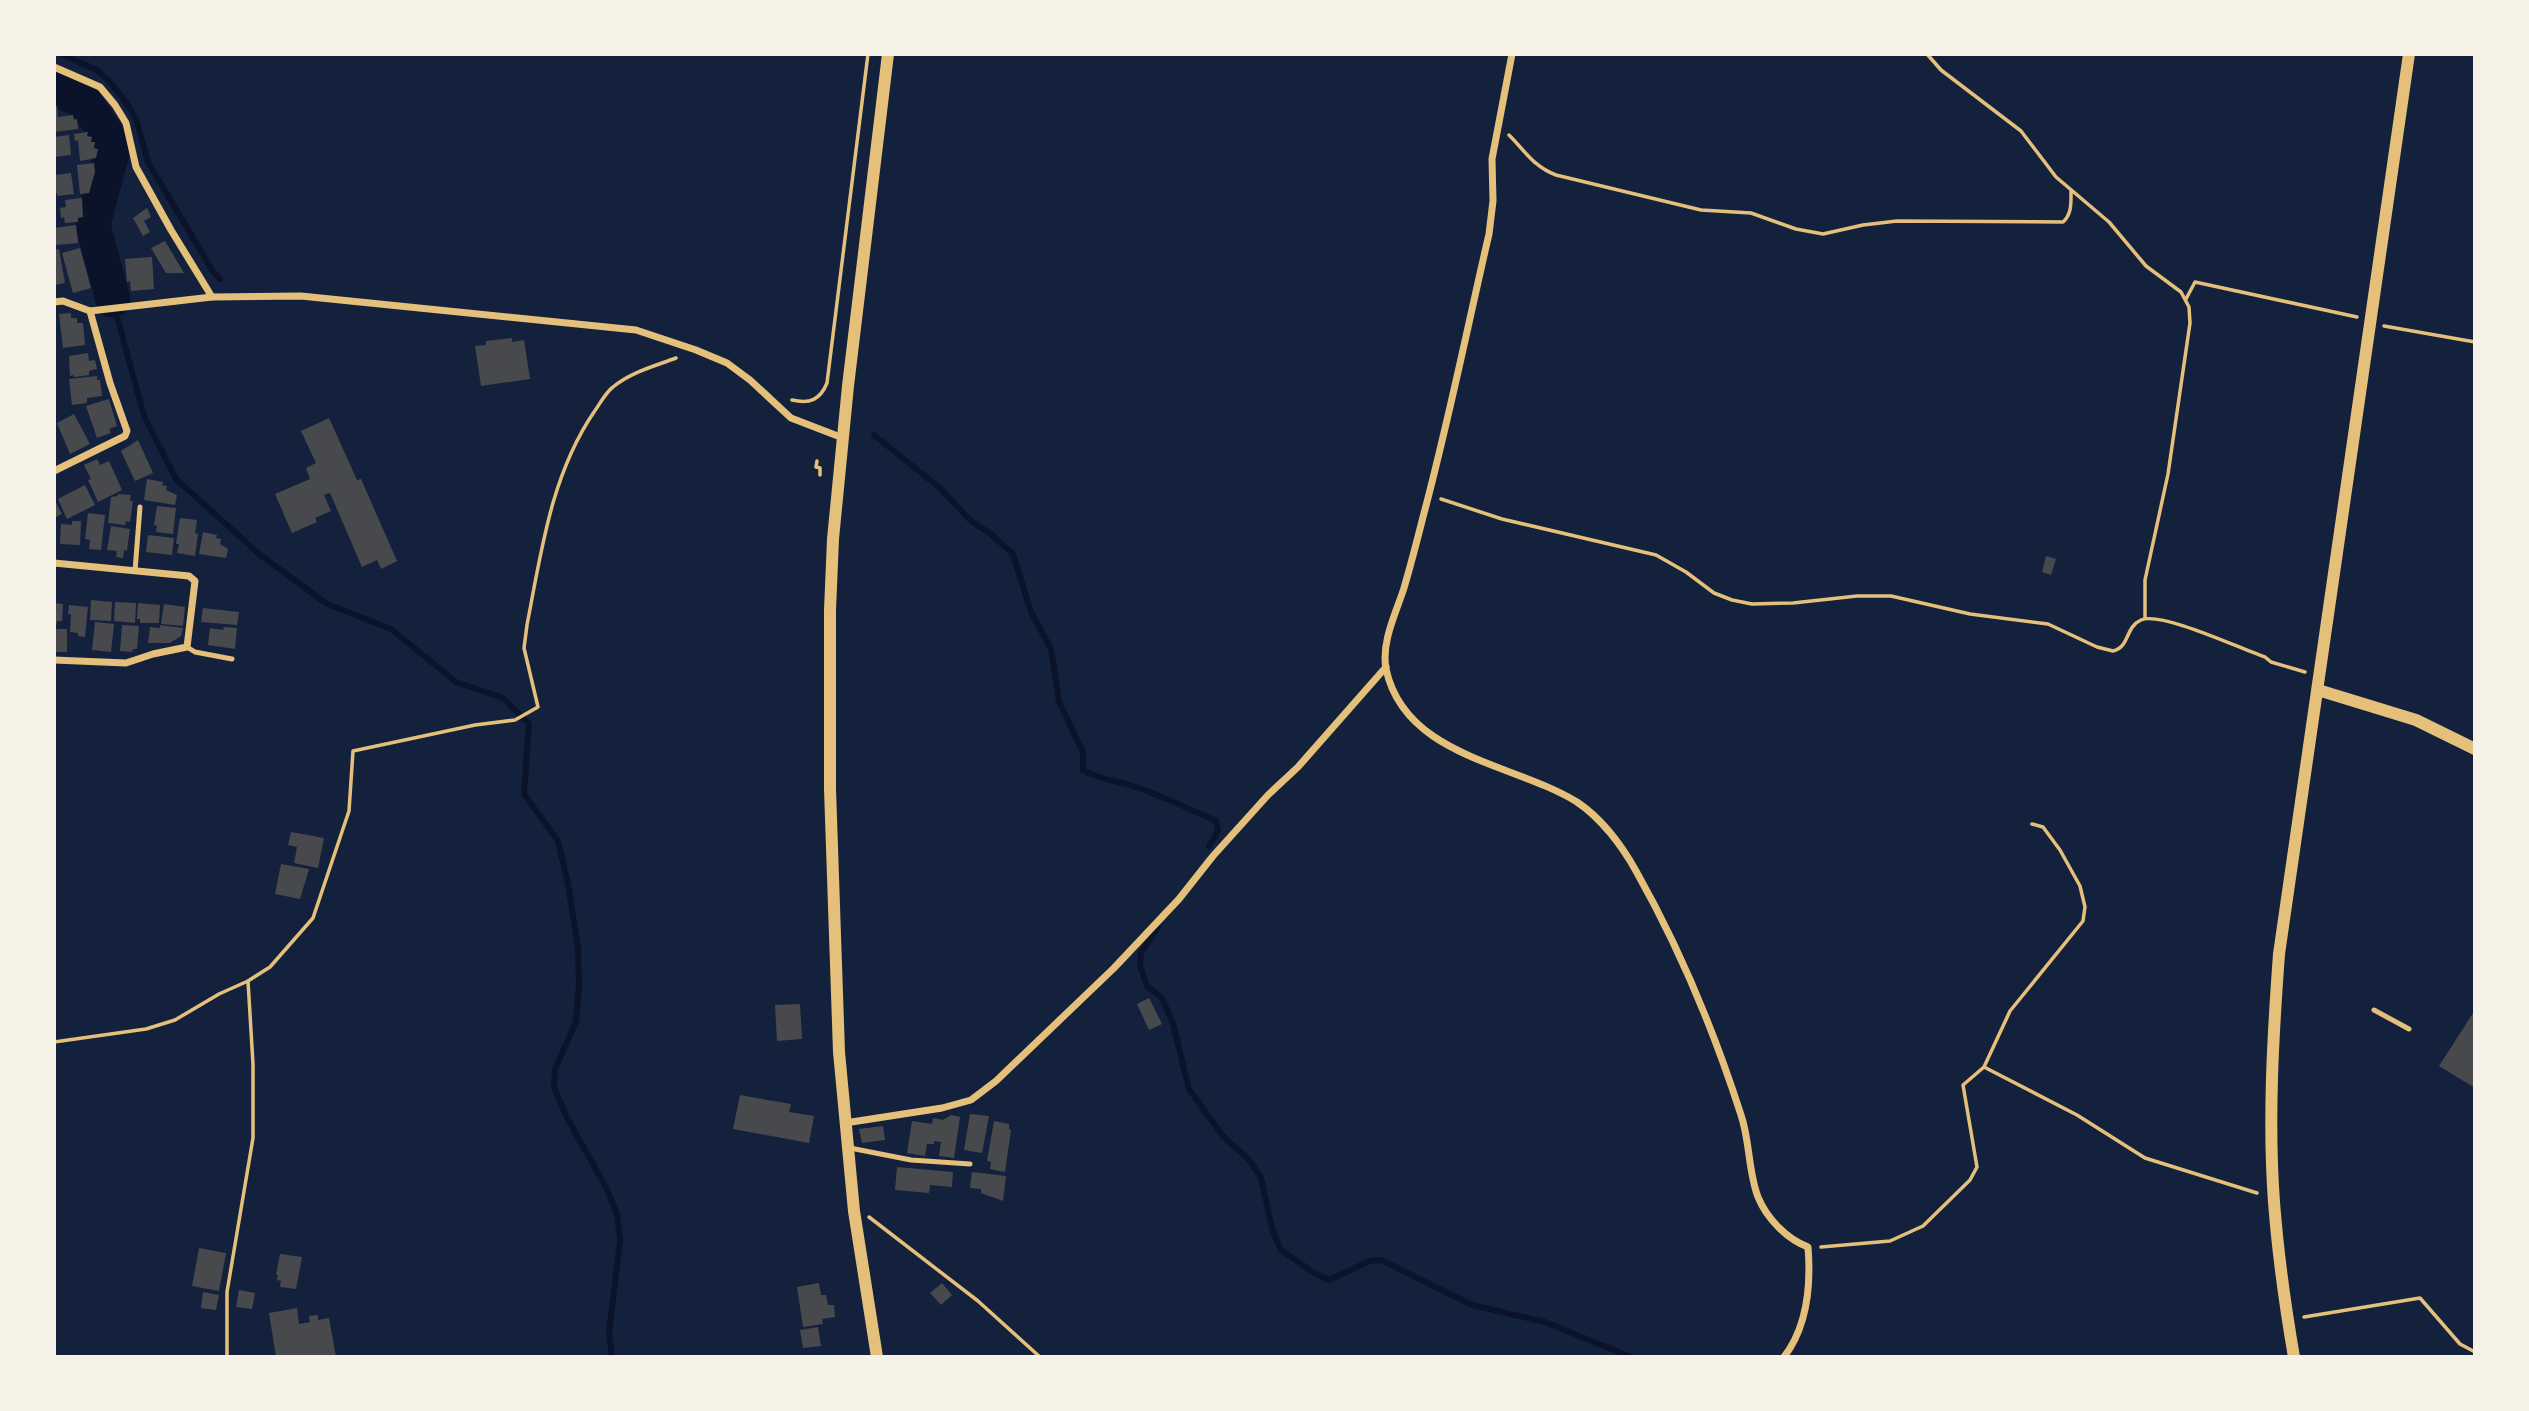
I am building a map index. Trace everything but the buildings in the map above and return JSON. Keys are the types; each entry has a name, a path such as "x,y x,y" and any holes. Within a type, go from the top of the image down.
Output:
{"street":[{"path":"877,1357 845,1123 834,938 830,699 832,563 843,438 888,54"},
{"path":"1512,54 1492,159 1493,201 1489,234 1429,495 1392,622 1385,654 1386,667 1390,683 1404,708 1422,727 1456,750 1577,803 1600,821 1634,867 1702,1007 1745,1125 1751,1172 1759,1198 1785,1234 1808,1247 1809,1284 1802,1318 1792,1346 1784,1357"},
{"path":"2294,1357 2274,1199 2272,1082 2279,954 2409,54"},
{"path":"54,67 100,87 115,105 126,123 136,167 212,297"},
{"path":"54,302 63,301 90,311 212,297 301,296 636,330 727,363 791,418 843,438"},
{"path":"54,471 125,436 127,431 110,383 90,311"},
{"path":"54,563 189,576 195,581 187,647 153,653 126,663 54,660"},
{"path":"845,1123 942,1108 971,1100 996,1081 1106,976 1179,900 1213,856 1268,795 1298,767 1386,667"},
{"path":"2318,690 2416,720 2475,749"}],"lane":[{"path":"135,571 140,507"},
{"path":"187,647 195,652 232,659"},
{"path":"2374,1010 2409,1029"},
{"path":"847,1147 911,1160 971,1164"}],"path":[{"path":"785,398 795,401 811,400 822,394 827,383 868,54"},
{"path":"1927,54 1941,70 2021,131 2042,161 2071,191 2095,208 2147,266 2181,292 2186,299 2190,323 2168,474 2145,580 2144,618"},
{"path":"1498,128 1515,141 1532,162 1556,175 1701,211 1751,213 1796,229 1823,234 1897,221 2063,222 2068,218 2071,191"},
{"path":"2186,299 2195,282 2353,315 2370,323 2475,342"},
{"path":"54,1042 146,1029 175,1020 270,967 313,918 349,811 354,751 475,725 515,720 538,706 524,648 556,490 567,459 582,430 611,388 630,376 696,350"},
{"path":"822,394 824,402"},
{"path":"817,461 816,467 820,468 820,475"},
{"path":"1429,495 1502,519 1656,555 1686,572 1714,593 1752,604 1891,596 1970,614 2048,624 2096,647 2113,651 2124,645 2132,627 2144,618 2170,621 2266,657 2271,662 2320,676"},
{"path":"1808,1247 1890,1241 1923,1226 1970,1180 1977,1167 1963,1085 1984,1067 2010,1011 2083,921 2085,907 2080,886 2060,850 2043,827 2032,824"},
{"path":"227,1357 227,1292 253,1138 253,1064 248,981"},
{"path":"1984,1067 2077,1115 2145,1158 2274,1199"},
{"path":"855,1211 875,1219 978,1301 1040,1357"},
{"path":"2288,1319 2420,1298 2460,1344 2475,1352"}],"waterway":[{"path":"61,54 97,70 126,102 136,119 148,162 220,279"},
{"path":"54,88 85,102 114,145 93,225 113,300"},
{"path":"118,320 144,416 176,479 259,554 327,604 391,629 456,682 503,698 529,724 524,794 558,841 578,947 576,1022 555,1069 554,1087 567,1118 606,1187 617,1214 620,1240 609,1333 612,1357"},
{"path":"874,435 940,488 971,521 991,534 1013,554 1031,612 1051,649 1059,702 1083,752 1083,770 1151,793 1216,821 1218,831 1209,846"},
{"path":"1158,927 1141,953 1140,966 1147,986 1162,998 1173,1024 1189,1089 1222,1135 1249,1160 1261,1178 1273,1232 1281,1250 1329,1280 1370,1261 1381,1260 1472,1305 1545,1322 1631,1357"}]}
